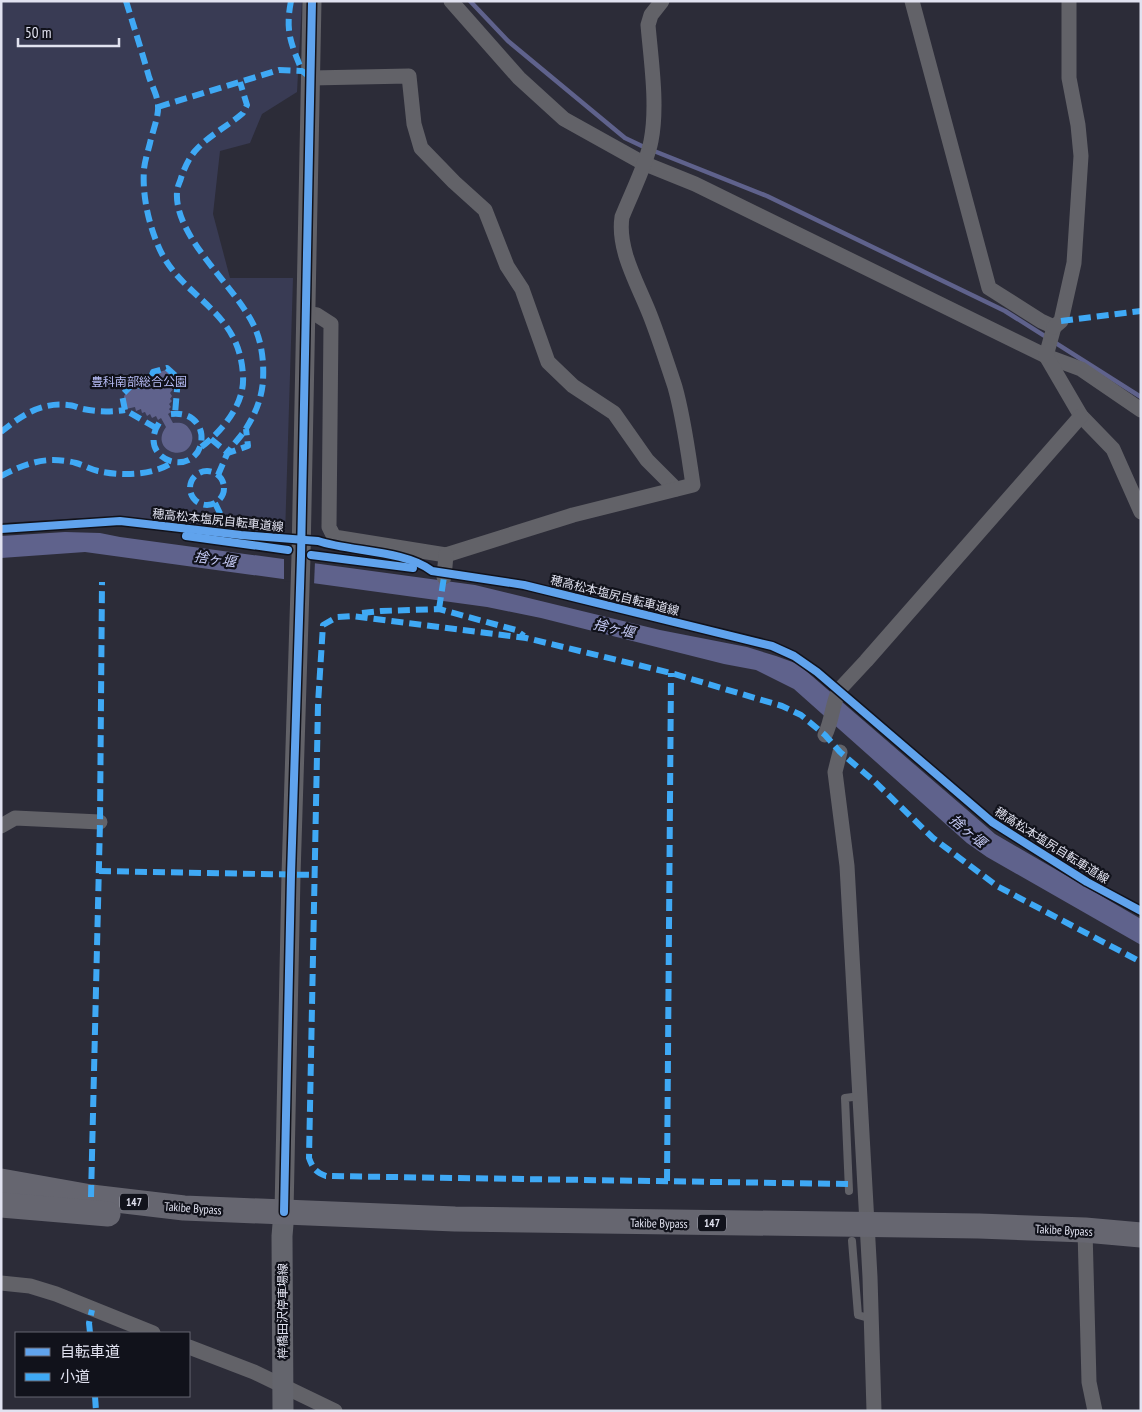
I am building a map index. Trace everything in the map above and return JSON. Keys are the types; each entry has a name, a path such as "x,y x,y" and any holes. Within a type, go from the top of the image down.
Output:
{"highway":[{"name":"Takibe Bypass","path":"1,1181 91,1197 184,1208 455,1220 673,1223 859,1232 980,1226 1085,1230 1141,1235"},
{"name":"Takibe Bypass","path":"1,1205 85,1213 185,1218 276,1212"}],"main road":[{"name":"梓橋田沢停車場線","path":"276,1212 282,1236 283,1411"}],"street":[{"path":"276,1212 301,556 312,1"},
{"path":"451,1 519,78 564,119 644,163 695,184 1046,356 1081,369 1141,410"},
{"path":"306,313 317,315 331,324 329,527 334,537 446,555 573,515 693,485 683,418 675,388 651,317 628,260 620,229 622,216 651,141 654,120 648,24 650,15 662,1"},
{"path":"912,1 989,288 1041,321 1054,327"},
{"path":"1068,1 1069,78 1078,125 1081,156 1074,263 1061,322 1054,327 1046,356 1080,416 1113,449 1141,512"},
{"path":"310,78 408,76 414,124 421,148 485,210 507,266 522,289 548,362 573,386 614,413 647,460 676,489"},
{"path":"828,730 839,690 866,662 1080,416"},
{"path":"444,577 446,555"},
{"path":"840,752 835,772 847,866 860,1096 859,1232 872,1319 874,1411"},
{"path":"1,826 15,818 100,822"},
{"path":"1085,1230 1089,1382 1095,1411"},
{"path":"1,1283 30,1286 56,1294 151,1332"},
{"path":"190,1347 282,1385 335,1411"}],"lane":[{"path":"849,1191 845,1098 860,1096"},
{"path":"859,1232 858,1315 872,1319"}],"green space":[{"name":"豊科南部総合公園","path":"1,1 302,1 297,92 262,114 250,143 220,151 213,214 230,278 293,278 285,536 120,518 81,518 1,523"}],"water":[{"path":"166,370 176,379 171,386 173,389 170,393 172,396 170,399 172,401 169,404 171,407 169,409 171,412 168,414 173,423 185,424 192,435 192,441 183,452 177,453 165,448 162,442 162,435 166,427 161,418 158,420 156,416 152,418 150,414 147,416 145,412 142,413 141,409 136,411 135,407 126,409 124,396 132,386 143,387 152,380 155,373"},
{"name":"捨ヶ堰","path":"65,532 100,533 475,585 660,630 747,647 798,664 995,834 1141,919 1141,945 987,857 967,843 794,689 756,670 724,664 541,618 487,607 85,552 1,558 1,536"}],"pier":[{"path":"284,557 315,561 314,585 284,581"}],"waterway":[{"path":"470,1 508,41 625,138 644,147"},
{"path":"654,151 767,196 1005,311 1141,397"}],"marked path":[{"path":"126,1 158,103 157,115 144,169 145,200 153,231 160,250 170,267 222,320 240,354 243,387 236,407 216,434 200,448"},
{"path":"291,1 289,12 290,37 302,71"},
{"path":"158,107 279,70 302,71 311,78"},
{"path":"218,475 227,454 245,430 257,406 263,380 262,354 255,328 246,312 208,262 185,227 179,209 177,192 185,167 195,151 243,113 247,105 240,82"},
{"path":"1061,321 1141,311"},
{"path":"156,428 125,410 122,395 132,385 142,386 150,381 153,372 167,368 178,378 175,414"},
{"path":"1,432 32,411 49,406 70,405 99,411 125,410"},
{"path":"159,423 154,436 155,446 160,455 168,460 178,462 187,461 196,455 202,439 198,425 186,415 171,414"},
{"path":"211,439 228,453 248,446 246,429"},
{"path":"1,476 26,465 46,460 67,461 98,471 117,474 147,472 165,467 173,462"},
{"path":"207,471 214,472 219,476 223,481 224,488 223,495 219,500 214,504 207,505 200,504 195,500 191,495 190,488 191,481 195,476 200,472 207,471"},
{"path":"215,503 228,530 226,537"},
{"path":"439,609 444,577"},
{"path":"91,1197 100,822 102,582"},
{"path":"362,613 439,609 516,630 524,636"},
{"path":"848,1184 326,1176 315,1170 309,1158 318,704 323,625 337,617 352,616 526,638 671,673 782,706 801,715 825,735 840,752 874,781 933,838 997,886 1141,962"},
{"path":"667,1181 671,673"},
{"path":"99,871 316,875"},
{"path":"90,1332 89,1323 92,1310"},
{"path":"95,1397 96,1411"}],"cycle path":[{"path":"284,1212 291,875 301,556 312,1"},
{"name":"穂高松本塩尻自転車道線","path":"1,529 120,521 241,535 318,541 331,545 392,555 420,564 432,571 524,585 772,646 794,656 817,672 992,822 1087,882 1141,911"},
{"path":"186,536 288,550"},
{"path":"311,555 413,568"}]}
